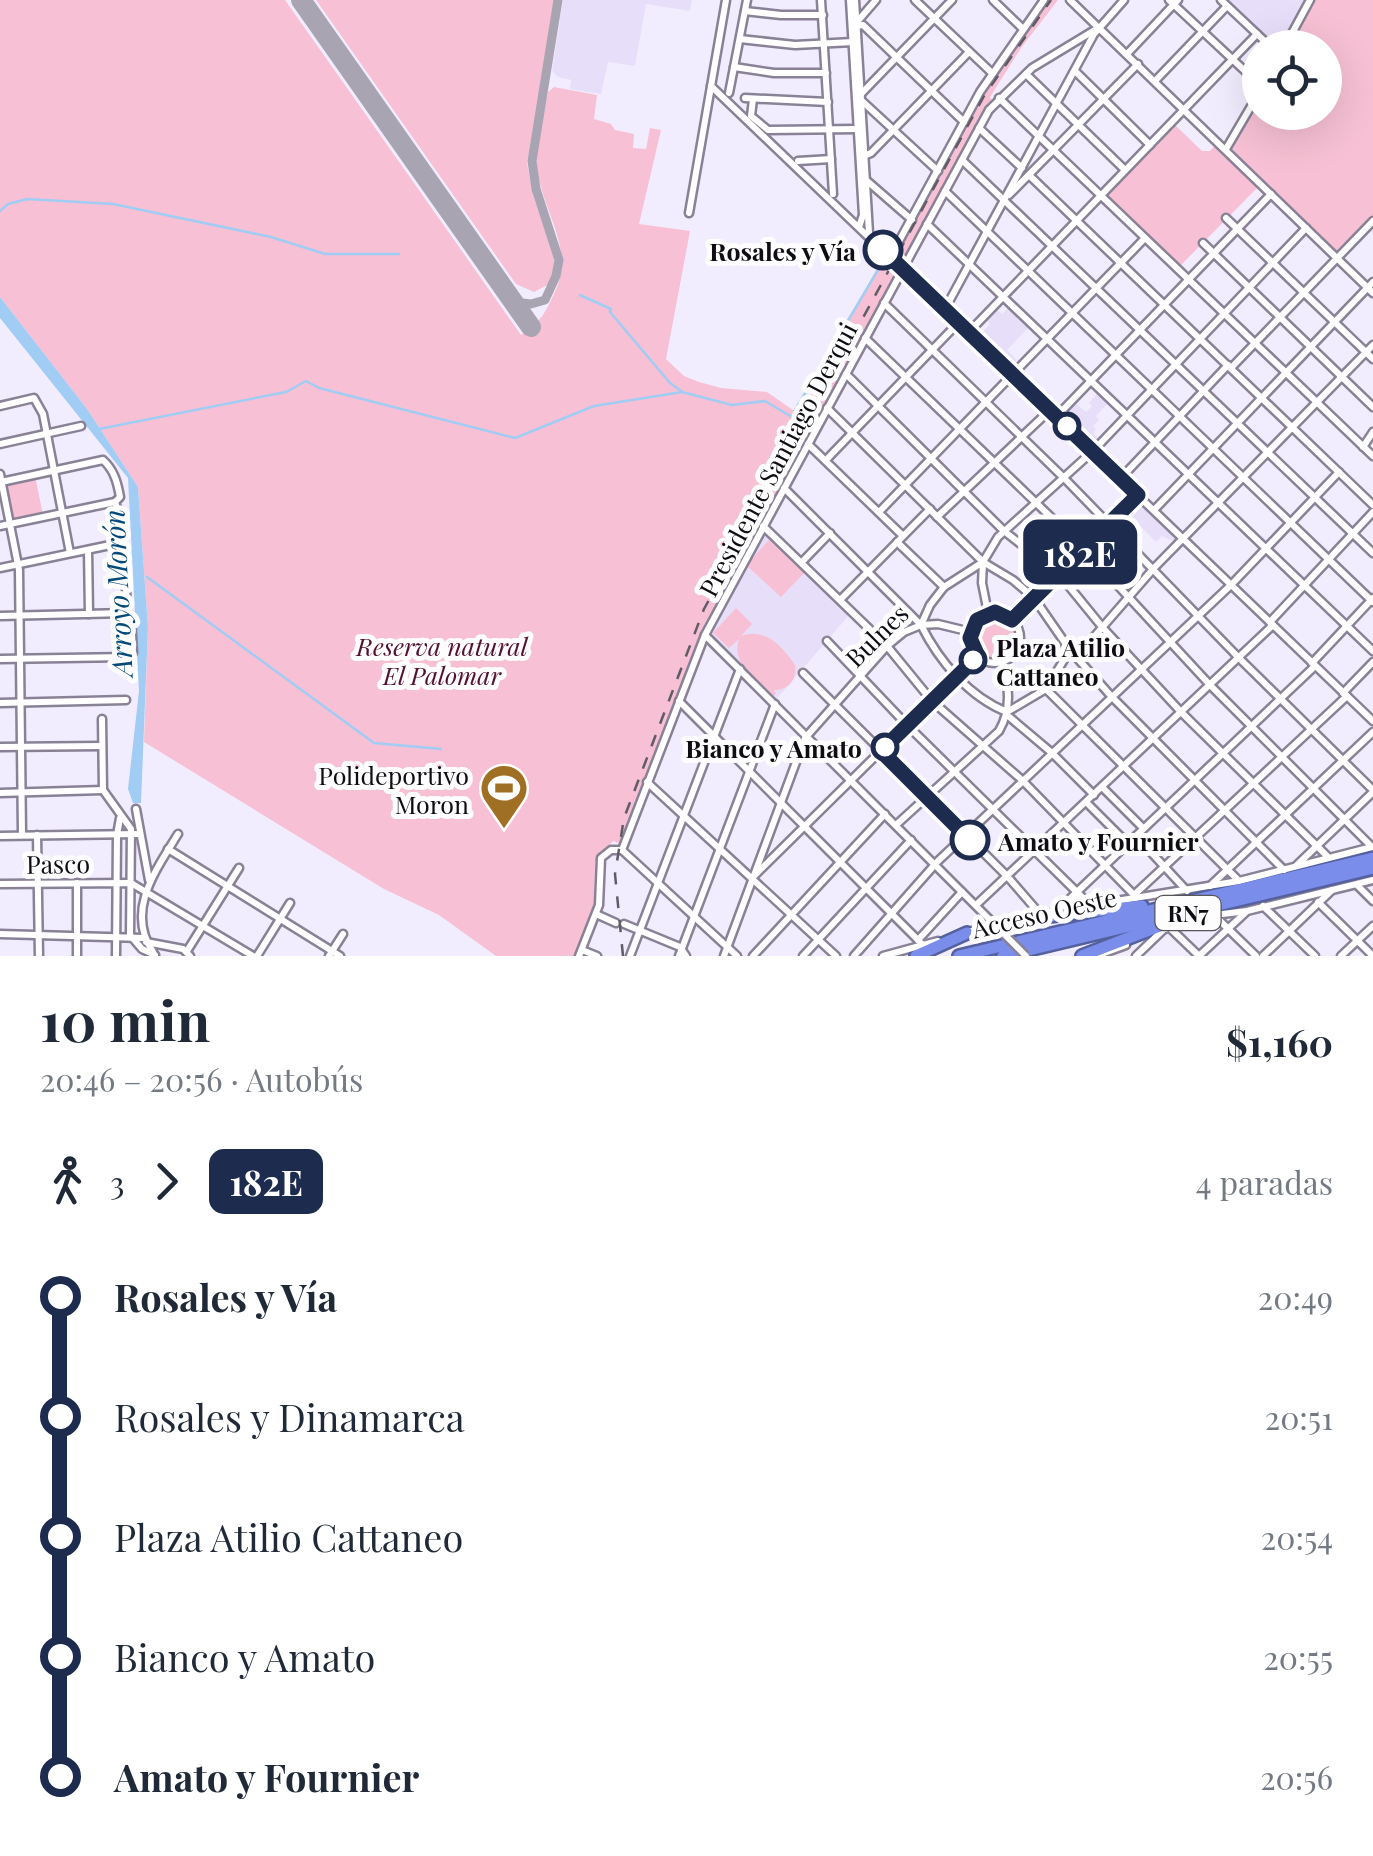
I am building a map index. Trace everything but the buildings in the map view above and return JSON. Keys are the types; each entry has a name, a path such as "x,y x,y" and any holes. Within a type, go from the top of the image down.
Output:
{"highway":[{"name":"Acceso Oeste","path":"959,956 1373,858"},
{"name":"Acceso Oeste","path":"1003,956 1194,900 1373,868"},
{"path":"1021,919 1194,900"},
{"path":"1082,956 1194,900"},
{"path":"917,947 968,932"}],"street":[{"path":"689,213 726,0"},
{"path":"730,93 747,0"},
{"path":"822,0 833,194"},
{"path":"852,0 863,216 859,226"},
{"path":"852,0 869,236"},
{"path":"856,24 876,0"},
{"path":"915,0 992,73"},
{"path":"861,98 952,0"},
{"path":"992,0 1023,29"},
{"path":"890,256 992,73 1044,0"},
{"path":"1070,0 1371,288 1154,510"},
{"path":"945,309 1098,28 1124,0"},
{"path":"1294,30 1310,0"},
{"path":"1127,54 1174,2 1242,69"},
{"path":"1156,82 1203,32 1224,3 1252,30"},
{"path":"745,10 822,15"},
{"path":"856,24 863,25 964,122"},
{"name":"Presidente Santiago Derqui","path":"580,953 596,914 601,858 611,850 622,850 705,635 979,128 999,98 1026,74 1098,28"},
{"path":"740,39 768,43 852,42"},
{"path":"969,332 1242,49"},
{"path":"864,156 969,52"},
{"path":"1007,197 1138,64"},
{"path":"734,67 826,73"},
{"path":"1074,71 1150,145"},
{"path":"1026,74 1125,170"},
{"path":"711,86 1373,722"},
{"path":"861,98 938,171"},
{"path":"999,98 1373,456"},
{"path":"828,102 749,99 752,116 768,130 858,129"},
{"path":"1226,149 1242,120"},
{"path":"979,128 1022,168"},
{"path":"798,160 831,158"},
{"path":"962,159 1007,197 1052,247 1373,553"},
{"path":"976,905 1239,658 1373,509 1030,176"},
{"path":"866,180 912,220"},
{"path":"944,191 1372,600 1280,699 1057,911"},
{"path":"937,517 1022,437 1092,381 1271,194"},
{"path":"1226,218 1373,359"},
{"path":"1121,478 1372,223"},
{"path":"927,224 1373,650"},
{"name":"Bulnes","path":"724,956 807,736 888,646 904,632 921,625 944,586 983,562 992,543 1093,451 1306,228"},
{"path":"879,512 1145,238"},
{"path":"1203,243 1373,407"},
{"path":"884,303 1110,524 1373,791 1296,866"},
{"path":"826,460 959,322"},
{"path":"865,338 1084,549 1210,685 1372,847"},
{"path":"1019,644 1051,652 1070,650 1087,642 1154,568 1373,345"},
{"path":"846,374 1004,531 1058,574 1181,712 1328,856"},
{"path":"0,406 34,398 43,414 70,553"},
{"path":"827,408 983,562 1034,598 1070,650 1112,697 1284,870"},
{"path":"0,444 81,426"},
{"path":"1363,446 1373,432"},
{"path":"808,444 879,512 944,586"},
{"path":"0,526 10,524 115,502 120,496 116,477 103,460 1,480 10,524 19,564 22,835"},
{"path":"854,956 966,835 1232,584 1339,472"},
{"path":"784,488 921,625 956,676 1052,752 1094,795"},
{"path":"1012,620 1138,495"},
{"path":"0,659 131,656 125,566 115,544 115,502"},
{"path":"841,599 930,509"},
{"path":"764,526 888,646 932,701 986,745 1136,895"},
{"path":"802,562 830,533"},
{"path":"0,568 115,544"},
{"path":"88,550 89,614"},
{"path":"983,562 982,583 988,614"},
{"path":"1001,613 1012,620 1020,631 1016,652 993,663 978,656 971,645 970,632 977,620 1001,613"},
{"path":"0,616 129,615"},
{"path":"921,625 944,624 970,632"},
{"path":"705,635 1026,956"},
{"path":"828,641 907,725 1089,904"},
{"path":"896,825 986,745 1007,714 1046,688 1070,650"},
{"path":"751,878 978,656"},
{"path":"1002,662 1008,688 1007,714"},
{"path":"1136,895 1312,730 1373,662"},
{"path":"630,956 740,669"},
{"path":"803,672 1007,876 1040,914"},
{"path":"1046,688 1239,881"},
{"path":"0,702 126,700"},
{"path":"679,701 892,914 917,947"},
{"path":"596,914 639,930 682,953 775,704"},
{"path":"102,719 103,790 120,817 134,830 147,885 144,940 155,956"},
{"path":"968,932 1136,895 1194,900 1373,732"},
{"path":"0,747 102,746"},
{"path":"647,782 836,956"},
{"path":"1102,787 1143,828"},
{"path":"0,793 103,790"},
{"path":"1086,802 1127,843"},
{"path":"136,809 130,936 155,956"},
{"path":"753,956 885,814"},
{"path":"116,956 120,817"},
{"path":"0,836 117,834 134,830"},
{"path":"147,885 178,834"},
{"path":"37,835 38,956"},
{"path":"1136,836 1194,900"},
{"path":"804,956 911,840"},
{"path":"1210,887 1372,847"},
{"path":"168,850 331,954 340,956"},
{"path":"622,850 737,956"},
{"path":"0,934 130,936 188,953 239,868"},
{"path":"1095,956 1167,928 1214,915 1373,880"},
{"path":"76,882 77,956"},
{"path":"132,883 147,885 255,956 290,903"},
{"name":"Pasco","path":"0,884 132,883"},
{"path":"1356,884 1373,901"},
{"path":"1214,915 1260,956 1333,890"},
{"path":"884,956 917,947 962,892"},
{"path":"1309,894 1373,956"},
{"path":"1263,906 1315,956"},
{"path":"1167,928 1199,956 1247,910"},
{"path":"1341,956 1373,926"},
{"path":"1130,943 1140,955 1167,928"},
{"path":"331,954 343,934"},
{"path":"155,956 159,945"},
{"path":"580,953 597,956"}],"shaded area":[{"path":"563,0 692,0 690,11 646,4 635,66 608,62 601,94 570,89 571,80 552,71"},
{"path":"1225,0 1309,0 1292,30 1256,30"},
{"path":"1011,305 1031,325 1007,350 1017,360 1009,368 973,332 976,328 982,333 990,324 985,318 996,308 1002,314"},
{"path":"1100,391 1110,401 1096,416 1099,420 1093,433 1101,441 1093,448 1060,416 1074,402 1086,412"},
{"path":"1137,498 1179,537 1176,543 1162,536 1156,542 1136,522 1117,530 1113,524"},
{"path":"764,531 850,614 774,702 710,637 708,630"}],"green space":[{"name":"Reserva natural El Palomar","path":"0,0 285,0 521,335 544,313 560,278 560,246 540,185 536,159 548,92 554,87 597,95 594,119 634,134 633,148 646,149 650,128 661,130 639,224 690,231 666,359 684,376 721,388 767,392 800,415 884,255 900,268 703,631 621,844 613,841 595,862 594,904 574,956 496,956 439,915 384,889 144,742 148,627 138,487 87,409 0,297"},
{"path":"316,0 555,0 527,163 533,195 554,255 549,284 534,292 516,284"},
{"path":"1045,0 1058,0 990,97 992,100 902,266 892,257 980,92"},
{"path":"1315,0 1373,0 1373,217 1336,255 1232,149 1243,130 1342,130 1342,30 1298,30"},
{"path":"1174,124 1202,151 1210,151 1216,144 1259,186 1180,266 1106,196"},
{"path":"35,476 43,515 11,523 3,483"},
{"path":"769,540 804,573 781,597 746,565"},
{"path":"736,608 752,624 741,636 765,636 779,645 795,665 791,683 774,690 773,696 742,663 737,648 739,639 729,648 713,633"},
{"name":"Plaza Atilio Cattaneo","path":"995,616 1011,622 1017,638 1011,654 995,660 979,654 973,638 979,622"}],"water":[{"name":"Arroyo Morón","path":"0,297 87,409 138,487 148,627 141,803 133,803 128,789 139,691 128,478 0,318"}],"waterway":[{"path":"0,211 8,204 27,199 113,204 271,237 325,254 399,254"},
{"path":"794,412 885,258"},
{"path":"580,295 611,309 670,383 681,391"},
{"path":"99,429 286,392 306,381 319,388 515,438 594,406 682,392 732,405 765,401 802,423"},
{"path":"147,577 374,743 441,749"}],"taxiway":[{"path":"514,302 531,304 545,300 559,260 536,189 532,161 558,0"}],"runway":[{"path":"301,0 531,327"}],"railway":[{"path":"623,956 615,874 624,818 704,609 984,96 1051,0"}],"bus line":[{"name":"182E","path":"883,250 1138,495 1012,620 995,612 977,620 970,638 978,656 881,751 970,840"}],"place":[{"name":"Rosales y Vía","path":"883,250"},
{"name":"Plaza Atilio Cattaneo","path":"973,660"},
{"name":"Bianco y Amato","path":"885,747"},
{"name":"Polideportivo Moron","path":"504,830"},
{"name":"Amato y Fournier","path":"970,840"}]}
